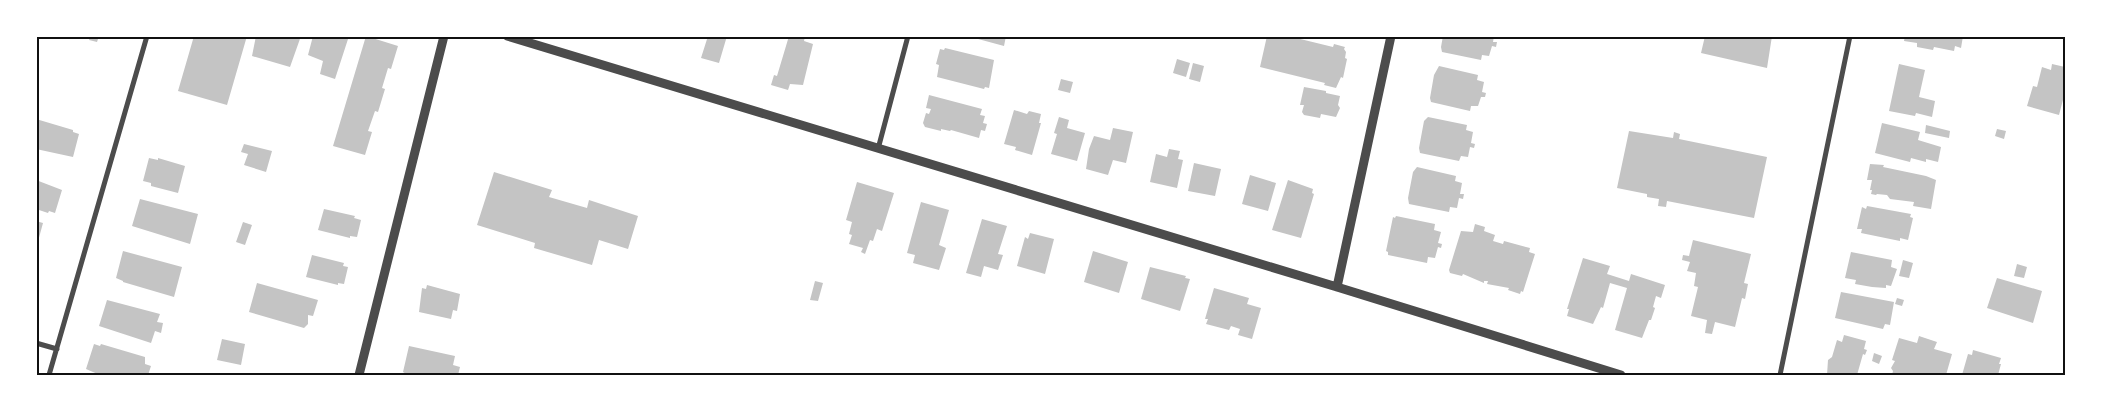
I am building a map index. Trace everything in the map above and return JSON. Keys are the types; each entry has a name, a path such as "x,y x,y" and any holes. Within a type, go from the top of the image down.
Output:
{"street":[{"path":"49,375 147,36"},
{"path":"358,375 444,36"},
{"path":"507,36 1337,287 1621,375"},
{"path":"878,149 908,36"},
{"path":"1337,287 1391,36"},
{"path":"1780,375 1850,36"},
{"path":"36,343 57,349"}],"building":[{"path":"90,36 99,36 97,42 89,40"},
{"path":"194,36 247,36 227,105 178,91"},
{"path":"256,36 301,36 290,67 252,56"},
{"path":"313,36 349,36 335,79 320,74 323,61 308,55"},
{"path":"366,36 398,46 391,69 388,68 382,88 385,89 378,112 375,111 368,131 372,132 365,155 333,146"},
{"path":"708,36 727,36 719,63 701,58"},
{"path":"789,36 805,36 804,41 813,44 803,85 790,84 788,90 771,85 774,75 777,76"},
{"path":"967,36 1006,36 1004,46"},
{"path":"1267,36 1288,36 1333,47 1334,44 1345,47 1345,58 1347,59 1343,78 1341,77 1336,88 1324,85 1325,83 1260,67"},
{"path":"1443,36 1494,36 1493,42 1497,42 1496,47 1492,46 1489,56 1482,55 1481,60 1442,52"},
{"path":"1705,36 1772,36 1767,68 1701,53"},
{"path":"1905,36 1963,36 1961,48 1955,46 1954,51 1934,47 1933,50 1917,47 1917,43 1904,41"},
{"path":"945,48 994,60 989,88 985,87 984,89 937,77 939,65 936,64 940,49 944,50"},
{"path":"1177,59 1190,63 1186,77 1173,73"},
{"path":"1193,63 1204,66 1200,82 1189,79"},
{"path":"1899,64 1925,70 1919,97 1935,101 1932,117 1916,113 1915,116 1889,111"},
{"path":"2052,64 2065,67 2065,92 2059,115 2027,106 2033,86 2037,87 2042,67 2051,70"},
{"path":"1439,66 1478,75 1477,80 1484,82 1482,92 1486,93 1485,97 1481,97 1478,106 1471,106 1470,111 1431,102 1434,75"},
{"path":"1061,79 1073,82 1070,93 1058,90"},
{"path":"1304,87 1340,96 1338,105 1340,108 1336,117 1321,114 1320,118 1304,115 1302,112 1304,105 1300,105"},
{"path":"929,95 982,109 980,115 985,116 983,123 987,124 985,131 981,130 979,138 951,130 941,129 941,131 925,127 923,123 926,113 929,114 931,109 926,108"},
{"path":"1014,110 1027,114 1029,111 1041,114 1039,123 1041,123 1032,155 1015,150 1016,147 1004,144"},
{"path":"1059,117 1069,120 1067,128 1085,133 1077,161 1051,154 1057,134 1054,133"},
{"path":"1428,117 1467,125 1466,130 1473,132 1471,143 1475,144 1474,148 1470,147 1468,157 1461,156 1459,161 1420,153 1419,148 1424,121"},
{"path":"36,119 73,130 73,132 79,134 73,157 36,149"},
{"path":"1882,123 1920,132 1918,140 1941,147 1938,162 1926,159 1926,162 1911,158 1910,162 1875,153"},
{"path":"1926,125 1950,131 1949,138 1925,133"},
{"path":"1113,128 1133,132 1126,163 1113,160 1108,175 1086,169 1089,149 1094,136 1110,140"},
{"path":"1997,129 2006,131 2004,139 1995,136"},
{"path":"1629,131 1673,138 1674,132 1680,134 1679,139 1767,157 1754,218 1667,201 1666,207 1658,206 1659,199 1647,197 1647,194 1617,188"},
{"path":"244,144 272,151 266,172 244,165 248,154 241,152"},
{"path":"1169,149 1180,151 1178,159 1183,160 1177,188 1150,182 1156,154 1167,157"},
{"path":"149,158 158,160 158,158 185,166 178,193 151,186 151,183 143,181"},
{"path":"1194,163 1221,169 1215,196 1188,191"},
{"path":"1870,164 1884,165 1883,167 1926,176 1936,180 1931,209 1913,206 1914,202 1890,199 1887,195 1871,194 1872,180 1867,180"},
{"path":"1417,167 1456,176 1455,181 1462,183 1460,194 1464,194 1463,199 1459,198 1457,208 1450,207 1449,212 1409,204 1408,198 1413,172"},
{"path":"494,172 552,190 549,197 587,208 589,200 638,216 628,249 599,240 592,265 534,248 535,243 477,225"},
{"path":"1250,175 1276,183 1268,211 1242,204"},
{"path":"36,180 62,190 55,213 36,209"},
{"path":"1288,180 1313,189 1312,193 1314,194 1301,238 1272,230"},
{"path":"857,182 894,193 882,231 877,229 873,241 870,240 865,254 861,252 863,248 849,244 852,235 849,234 852,222 846,220"},
{"path":"140,199 198,214 190,244 132,226"},
{"path":"921,202 949,210 939,245 946,248 939,270 913,263 915,255 907,253"},
{"path":"1867,206 1911,214 1910,217 1913,218 1908,240 1900,238 1900,241 1861,233 1862,229 1857,229 1862,207 1866,209"},
{"path":"324,209 355,216 354,218 361,220 357,237 350,236 350,238 318,230"},
{"path":"1396,216 1435,224 1434,230 1441,232 1438,243 1442,244 1441,248 1438,247 1435,258 1428,257 1427,263 1388,255 1386,251 1393,217 1395,218"},
{"path":"982,219 1007,226 998,254 1003,255 998,270 984,266 981,277 966,273"},
{"path":"36,221 43,223 37,245 36,245"},
{"path":"243,222 252,225 245,245 236,242"},
{"path":"1475,224 1485,227 1484,231 1495,235 1493,241 1503,244 1504,241 1530,248 1529,252 1535,254 1523,292 1521,291 1520,294 1508,290 1509,288 1487,284 1488,281 1484,281 1484,283 1463,274 1462,276 1450,273 1449,270 1461,231 1473,232"},
{"path":"1030,233 1054,239 1045,274 1017,266 1025,237 1028,239"},
{"path":"1693,240 1751,254 1744,283 1748,284 1745,299 1742,298 1735,327 1715,322 1712,334 1705,333 1707,320 1691,316 1698,287 1694,286 1696,273 1687,271 1690,262 1682,260 1683,255 1689,256"},
{"path":"123,251 182,267 174,297 123,282 116,278"},
{"path":"1093,251 1128,262 1119,293 1084,282"},
{"path":"1851,252 1892,260 1891,267 1897,269 1891,286 1886,285 1886,288 1872,287 1855,284 1856,280 1845,278"},
{"path":"312,255 344,263 343,266 348,267 344,284 338,283 338,285 306,277"},
{"path":"1583,258 1610,266 1607,274 1629,281 1631,274 1665,285 1661,298 1656,296 1651,320 1649,320 1642,338 1615,330 1627,288 1610,283 1603,308 1601,307 1593,324 1567,316 1569,309 1567,309"},
{"path":"1903,260 1913,263 1909,278 1899,276"},
{"path":"2017,264 2027,267 2024,278 2014,276"},
{"path":"1150,267 1186,276 1185,278 1190,279 1180,311 1141,299"},
{"path":"1997,278 2042,291 2033,323 1987,308"},
{"path":"815,281 823,283 818,301 810,300"},
{"path":"257,283 318,300 313,316 308,315 308,324 304,328 249,312"},
{"path":"427,285 460,294 457,311 453,310 451,319 419,312 422,288 426,289"},
{"path":"1214,288 1249,298 1247,304 1261,308 1252,339 1238,335 1240,329 1231,326 1229,330 1206,324 1208,319 1205,319"},
{"path":"1841,292 1894,302 1890,325 1885,324 1883,329 1835,318"},
{"path":"1897,298 1904,300 1902,306 1895,304"},
{"path":"107,300 160,314 157,322 163,323 161,333 155,331 151,343 99,326"},
{"path":"1844,335 1866,341 1864,349 1867,350 1865,355 1863,354 1857,375 1827,375 1828,360 1832,357 1837,340 1842,342"},
{"path":"1919,336 1937,342 1934,349 1952,354 1946,375 1892,375 1893,371 1891,368 1895,361 1892,360 1899,338 1917,343"},
{"path":"222,339 245,344 241,365 217,360"},
{"path":"94,344 100,346 101,344 145,357 145,364 151,366 148,375 100,375 86,369"},
{"path":"409,346 455,356 453,365 460,367 458,375 408,375 403,372"},
{"path":"1973,350 2001,358 1998,375 1962,375 1968,354 1972,355"},
{"path":"1874,353 1882,356 1879,364 1872,361"}]}
